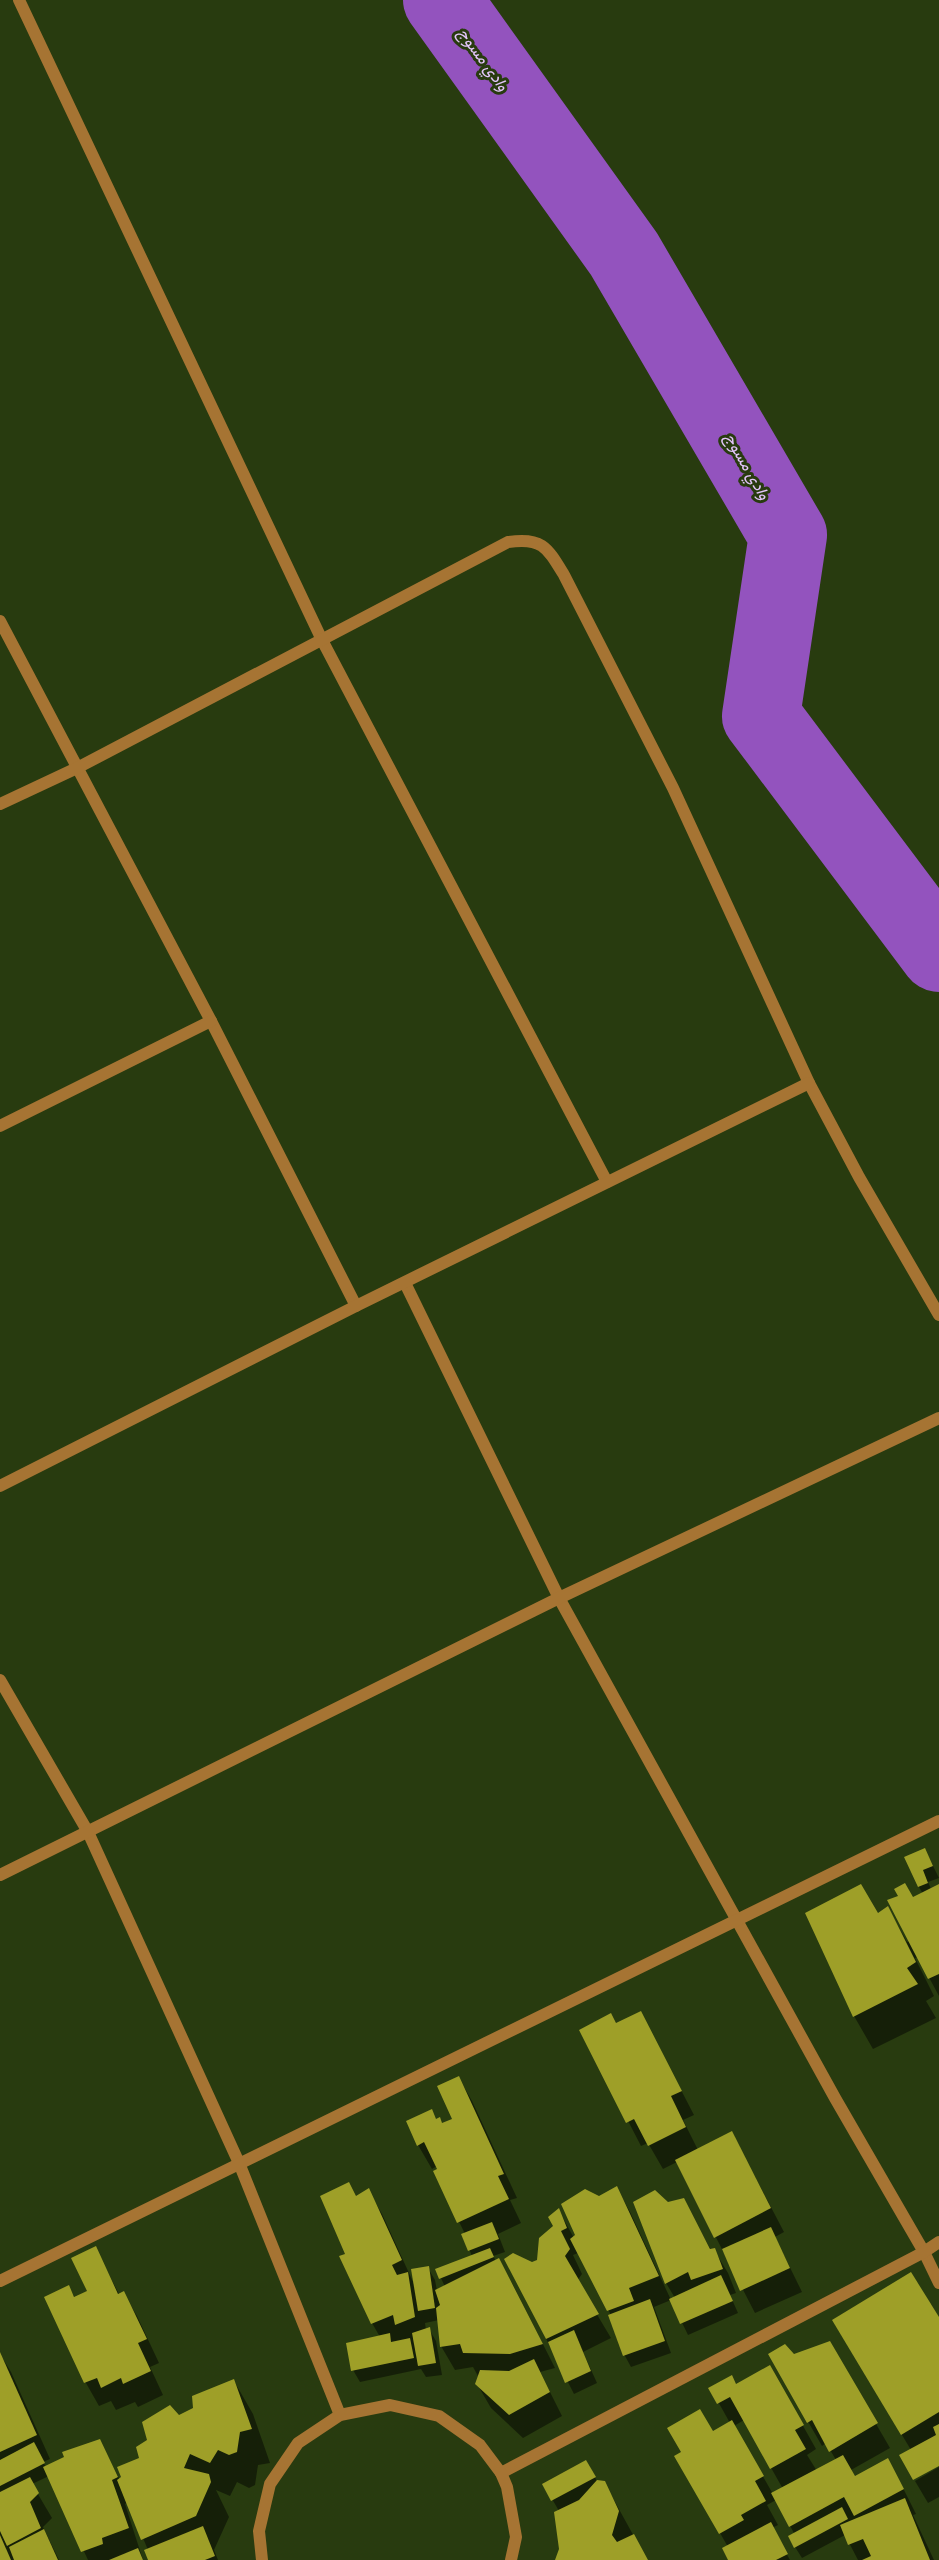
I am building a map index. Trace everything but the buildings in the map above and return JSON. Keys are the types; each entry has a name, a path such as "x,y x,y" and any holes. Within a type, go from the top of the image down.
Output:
{"street":[{"path":"19,0 322,640 608,1182"},
{"path":"0,804 77,768 508,542 527,539 542,545 564,574 673,788 809,1083 859,1177 939,1315"},
{"path":"0,621 211,1021 356,1305"},
{"path":"0,1126 211,1021"},
{"path":"0,1486 356,1305 405,1283 809,1083"},
{"path":"405,1283 559,1598 736,1921 924,2252 939,2283"},
{"path":"0,1875 559,1598 939,1418"},
{"path":"0,1680 88,1832 239,2163 340,2415"},
{"path":"0,2281 939,1821"},
{"path":"501,2473 924,2252 939,2242"},
{"path":"262,2560 259,2531 270,2484 298,2443 340,2415 390,2406 439,2416 480,2445 501,2473 507,2487 516,2537 511,2560"}],"waterway":[{"name":"وادي مسوج","path":"442,0 624,254 788,535 761,716 939,953"}]}
